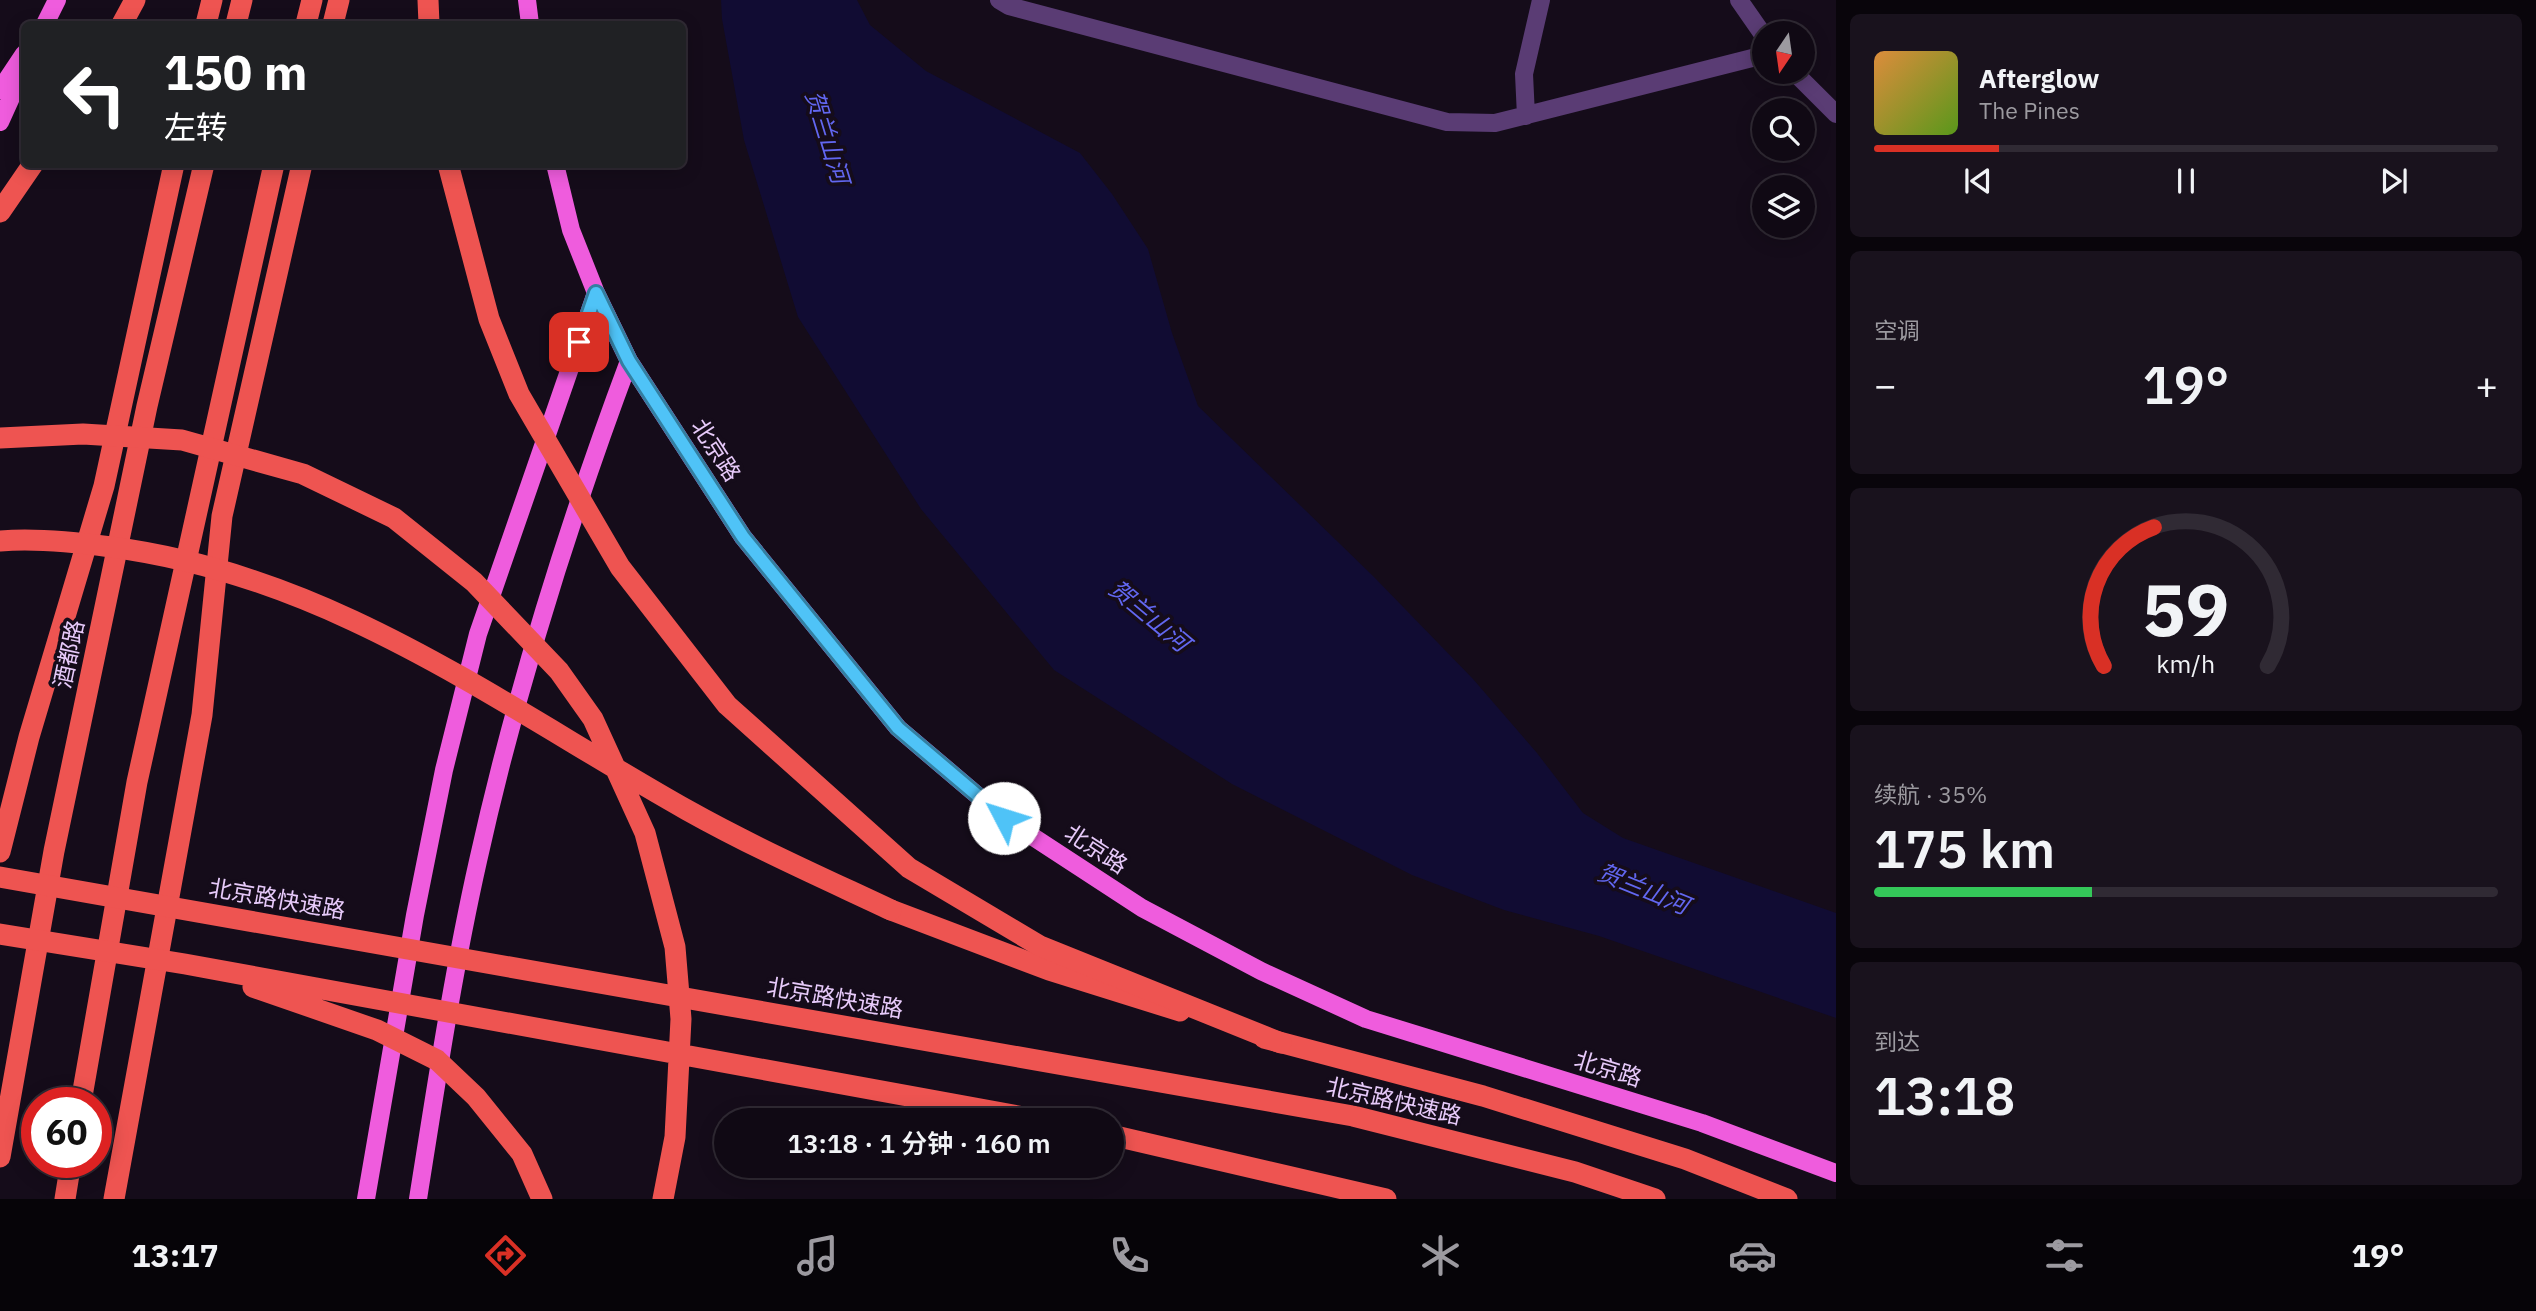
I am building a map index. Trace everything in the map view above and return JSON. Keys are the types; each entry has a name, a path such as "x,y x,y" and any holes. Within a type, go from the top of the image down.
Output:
{"highway":[{"path":"124,21 135,0"},
{"path":"207,21 212,0"},
{"path":"237,21 242,0"},
{"path":"307,21 312,0"},
{"path":"334,21 339,0"},
{"path":"428,0 429,21"},
{"path":"0,212 30,168"},
{"path":"0,852 29,737 104,486 173,168"},
{"name":"酒都路","path":"0,1157 57,838 147,406 203,168"},
{"path":"84,1087 137,782 273,168"},
{"path":"114,1199 202,715 222,516 301,168"},
{"path":"449,168 489,319 519,394 620,567 727,705 909,869 1040,946 1281,1043"},
{"path":"0,438 83,434 182,440 303,474 394,518 474,582 559,671 593,719 645,833 675,947 680,1032 675,1137 663,1199"},
{"path":"0,541 77,542 147,552 239,573 312,600 509,703 688,811 878,905 1049,970 1281,1043 1483,1096 1685,1159 1787,1199"},
{"name":"北京路快速路","path":"0,877 1353,1116 1575,1172 1654,1199"},
{"path":"3,935 185,964 974,1108"},
{"path":"185,964 377,1030 437,1060 476,1097 522,1154 542,1199"},
{"path":"1124,1138 1386,1199"},
{"path":"65,1199 68,1178"}],"main road":[{"path":"46,21 57,0"},
{"path":"527,0 530,21"},
{"path":"0,90 21,58"},
{"path":"0,122 21,76"},
{"name":"北京路","path":"556,168 571,230 596,293 629,361 743,537 898,728 1004,818 1142,908 1261,971 1366,1019 1702,1123 1836,1173"},
{"path":"366,1199 434,823 478,635 596,293"},
{"path":"418,1199 477,863 506,741 553,575 629,361"}],"lane":[{"path":"999,0 1009,6 1447,122 1495,123 1752,58"},
{"path":"1526,116 1524,74 1541,0"},
{"path":"1739,0 1754,21"},
{"path":"1806,84 1836,114"}],"water":[{"name":"贺兰山河","path":"721,0 857,0 870,25 926,71 1080,153 1112,194 1148,249 1172,333 1198,406 1374,577 1473,679 1537,753 1583,813 1623,838 1836,913 1836,1018 1599,936 1504,910 1412,875 1232,784 1054,670 921,509 798,317 744,140"}],"route":[{"path":"579,342 596,293 629,361 743,537 898,728 1004,818"}]}
